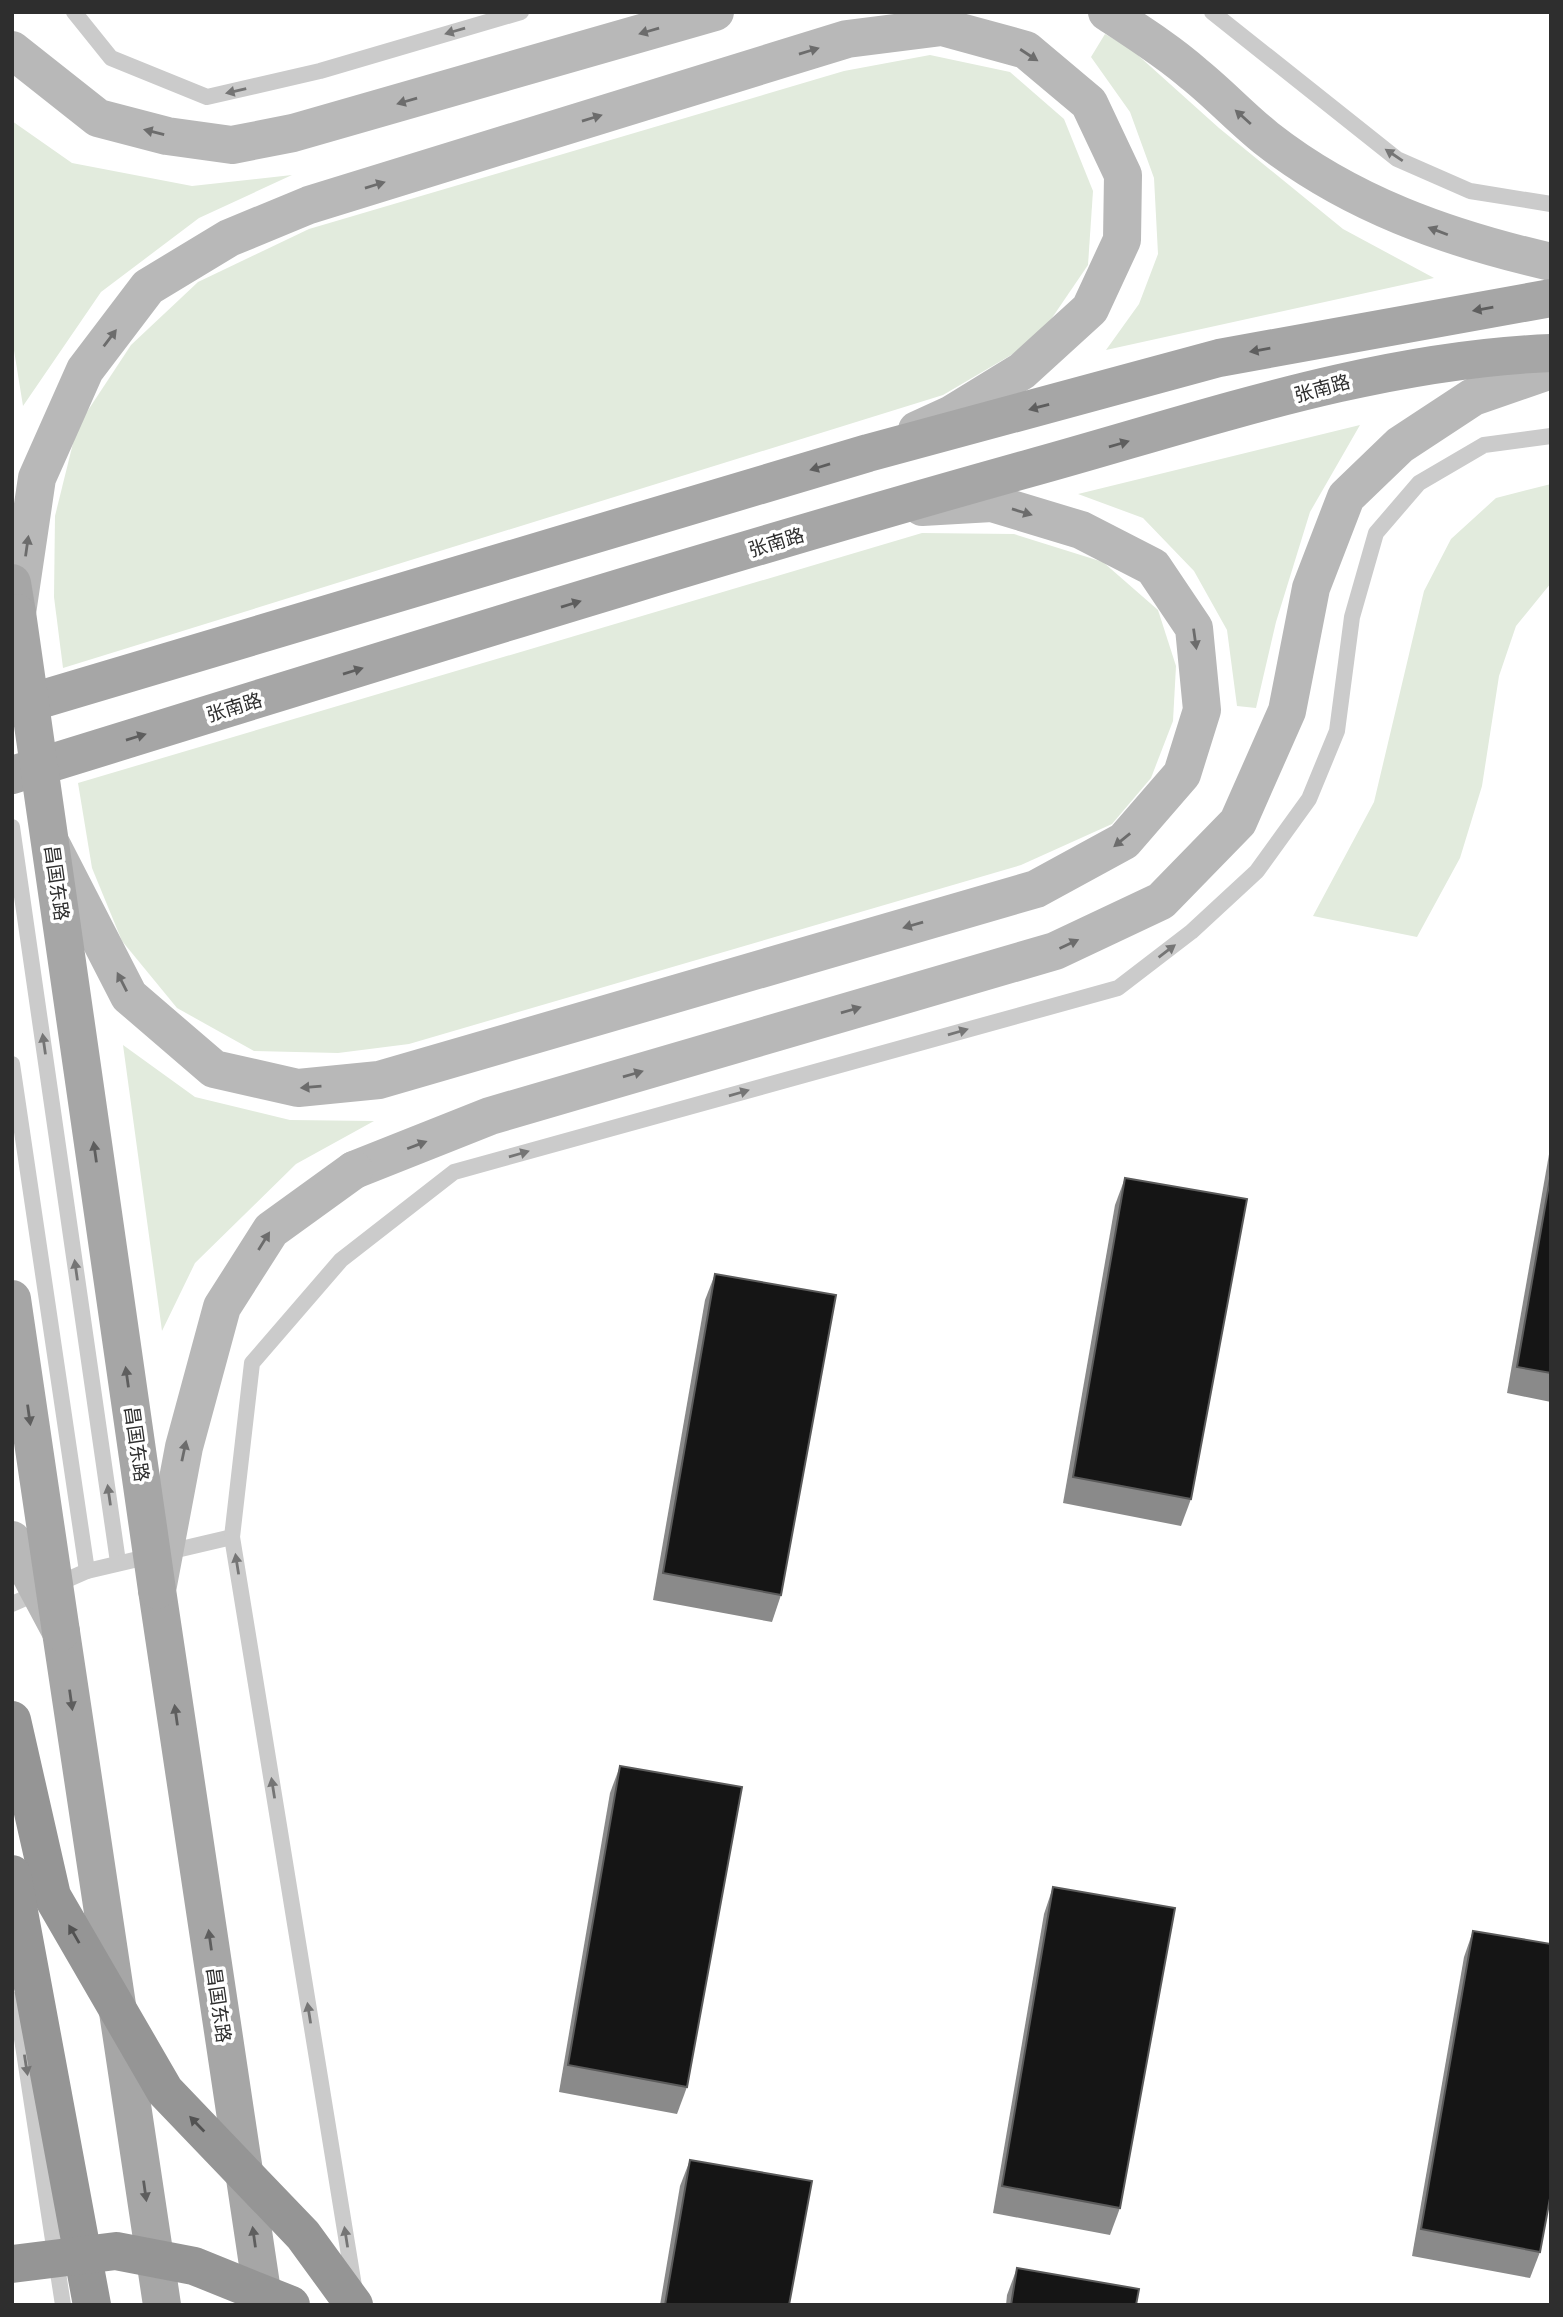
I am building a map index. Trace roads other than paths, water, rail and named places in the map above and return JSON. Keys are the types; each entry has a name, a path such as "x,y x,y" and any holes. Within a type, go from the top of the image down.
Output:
{"highway":[{"path":"12,1720 52,1896 165,2091 303,2235 355,2305"},
{"path":"12,1874 92,2305"},
{"path":"12,2264 116,2251 194,2266 291,2305"}],"main road":[{"path":"12,50 98,118 167,136 232,145 293,134 715,12"},
{"path":"1107,12 1192,72 1265,137 1316,173 1368,203 1448,235 1551,262"},
{"path":"15,598 37,478 85,370 148,287 229,238 309,205 847,39 942,27 1026,50 1089,103 1123,175 1122,240 1090,309 1022,371 952,414 868,453"},
{"path":"12,708 868,453 1219,358 1551,298"},
{"name":"张南路","path":"12,775 881,510 1352,379 1514,355 1551,353"},
{"path":"157,1590 184,1447 222,1307 271,1230 354,1170 490,1116 1055,951 1161,901 1238,822 1287,711 1311,588 1346,497 1400,445 1473,397 1551,370"},
{"path":"52,845 129,996 214,1069 298,1088 379,1080 1036,889 1124,841 1182,774 1202,710 1194,628 1153,568 1081,530 992,503 881,510"},
{"name":"昌国东路","path":"15,598 157,1590 264,2305"},
{"path":"12,1299 162,2305"},
{"path":"12,1540 61,1632"}],"lane":[{"path":"74,12 111,58 207,97 320,71 521,12"},
{"path":"1212,12 1397,159 1470,191 1551,204"},
{"path":"355,2305 232,1537 252,1363 341,1260 454,1172 1118,988 1191,932 1257,872 1309,799 1337,731 1352,617 1376,533 1419,483 1484,445 1551,436"},
{"path":"12,827 118,1562"},
{"path":"12,1064 87,1572"},
{"path":"12,1604 87,1572 118,1562 232,1537"},
{"path":"14,1987 63,2305"}]}
